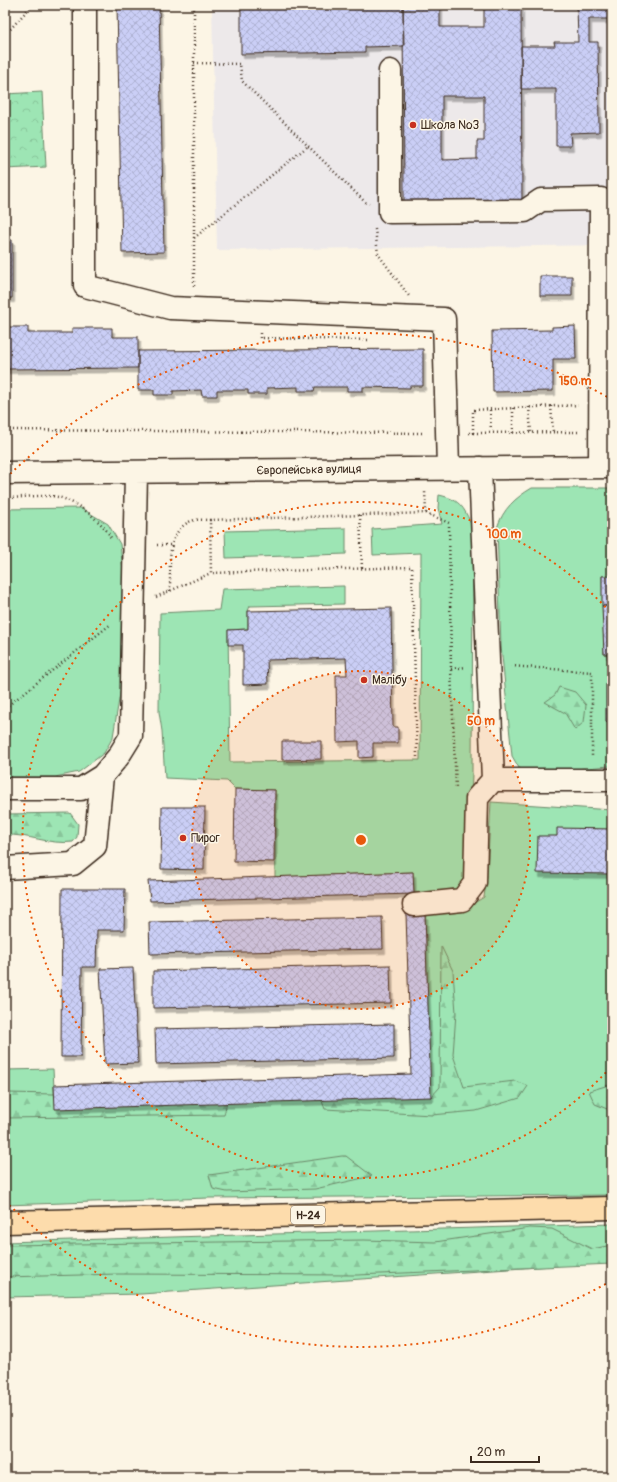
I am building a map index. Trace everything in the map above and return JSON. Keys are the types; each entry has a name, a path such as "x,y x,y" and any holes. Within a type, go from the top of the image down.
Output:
{"main road":[{"name":"Н-24","path":"5,1222 612,1208"}],"street":[{"path":"85,5 85,286 170,308 444,319 448,468"},
{"path":"390,71 390,212 525,211 542,200 601,199 600,432 606,467"},
{"name":"Європейська вулиця","path":"5,473 606,467"},
{"path":"414,905 462,900 475,883 477,798 493,780 480,468"},
{"path":"5,789 81,789 102,776 118,756 131,736 136,472"},
{"path":"5,868 73,864 96,846 102,776"},
{"path":"493,780 602,780"}],"path":[{"path":"5,35 32,5"},
{"path":"194,5 194,309"},
{"path":"194,63 240,64 242,81 364,202 372,206"},
{"path":"194,238 308,146"},
{"path":"374,224 378,254"},
{"path":"260,329 260,338 369,340"},
{"path":"473,432 473,410 601,404"},
{"path":"551,406 552,432"},
{"path":"529,407 531,432"},
{"path":"513,408 513,432"},
{"path":"490,410 490,432"},
{"path":"5,430 424,433 600,432"},
{"path":"170,591 171,544 176,534 192,520 426,513 424,433"},
{"path":"5,498 58,497 93,517 109,531 114,545 171,544"},
{"path":"360,515 362,569"},
{"path":"210,520 211,573"},
{"path":"5,708 133,607 211,573 412,567 417,757"},
{"path":"451,669 487,664 592,672 602,780"}],"shaded area":[{"name":"Школа №3","path":"212,5 612,5 612,245 217,250"}],"green space":[{"path":"42,92 46,167 5,169 5,94"},
{"path":"532,488 612,488 612,576 602,576 604,654 612,654 612,684 606,722 612,722 612,749 610,766 538,772 519,768 512,756 501,646 497,528 510,505"},
{"path":"439,495 447,497 462,506 468,516 473,530 472,773 469,882 455,893 414,894 413,872 275,877 275,790 235,789 227,781 165,778 162,731 159,712 160,613 219,610 222,589 344,586 344,604 250,606 248,611 248,629 228,630 230,762 420,760 421,553 373,555 372,529 442,524 438,508"},
{"path":"81,508 108,524 120,544 124,580 121,687 113,737 104,753 79,772 55,777 5,777 5,509"},
{"path":"346,528 346,554 226,558 225,531"},
{"path":"559,687 575,692 586,705 584,722 575,730 565,713 545,702 555,695"},
{"path":"491,802 612,810 612,1195 209,1198 5,1205 5,1070 53,1069 55,1108 430,1097 425,914 442,913 463,908 484,897 487,876"},
{"path":"70,813 78,824 77,837 73,842 64,843 22,836 5,835 5,814"},
{"path":"441,946 453,971 456,1013 453,1055 464,1087 515,1081 528,1086 520,1098 476,1111 432,1115 325,1109 320,1096 362,1090 431,1097 440,1087"},
{"path":"612,1084 612,1111 595,1104 589,1091"},
{"path":"5,1094 228,1098 224,1115 5,1118"},
{"path":"346,1156 372,1176 315,1189 227,1192 213,1189 209,1175"},
{"path":"612,1224 612,1262 141,1294 5,1297 5,1242"},
{"path":"530,1228 552,1229 592,1249 612,1245 612,1264 357,1275 118,1274 5,1277 5,1245 364,1240 435,1242"}],"building":[{"path":"117,5 159,5 164,252 122,253"},
{"path":"241,5 403,5 404,46 365,47 365,52 241,54"},
{"name":"Школа №3","path":"403,5 440,5 440,27 484,27 484,5 521,5 522,203 404,204","holes":["442,96 484,96 484,141 477,141 477,159 442,160"]},
{"path":"577,5 612,5 612,19 589,19 589,42 598,42 599,132 570,133 571,146 556,146 556,89 521,89 521,46 555,46 554,42 578,42"},
{"path":"5,240 12,240 12,298 6,298 6,327 28,327 28,333 72,333 72,328 112,328 112,337 138,337 138,368 5,369"},
{"path":"540,276 572,276 572,296 540,296"},
{"path":"575,326 576,359 553,359 553,391 493,392 492,331 552,330 552,327"},
{"path":"423,349 423,386 410,386 410,388 363,387 363,391 347,391 347,387 315,387 314,391 298,391 298,387 267,388 267,394 248,394 248,390 217,390 217,396 202,396 201,390 173,391 173,395 154,395 154,390 138,390 138,351"},
{"path":"602,576 612,576 612,606 602,606"},
{"path":"602,606 612,606 612,654 604,654"},
{"name":"Малібу","path":"391,608 393,727 398,727 398,743 373,743 373,757 359,758 359,741 337,742 336,675 347,675 346,658 267,660 268,684 243,685 243,645 228,645 228,630 248,629 248,611"},
{"path":"606,684 612,684 612,722 606,722"},
{"path":"282,741 321,741 321,759 282,760"},
{"path":"235,789 275,790 274,862 234,861"},
{"name":"Пирог","path":"162,807 205,807 204,870 161,869"},
{"path":"557,828 612,829 612,874 537,873 538,836 557,836"},
{"path":"413,872 414,894 150,901 148,881"},
{"path":"62,889 125,889 124,930 97,930 96,967 82,967 81,1057 61,1057"},
{"path":"406,914 425,914 431,1097 55,1109 54,1085 411,1074"},
{"path":"382,917 383,949 150,954 149,922"},
{"path":"390,965 391,1003 153,1008 153,971"},
{"path":"133,968 138,1063 105,1064 100,969"},
{"path":"394,1024 394,1058 156,1064 155,1029"}],"place":[{"name":"Школа №3","path":"413,125"},
{"name":"Малібу","path":"364,680"},
{"name":"Пирог","path":"183,838"}]}
